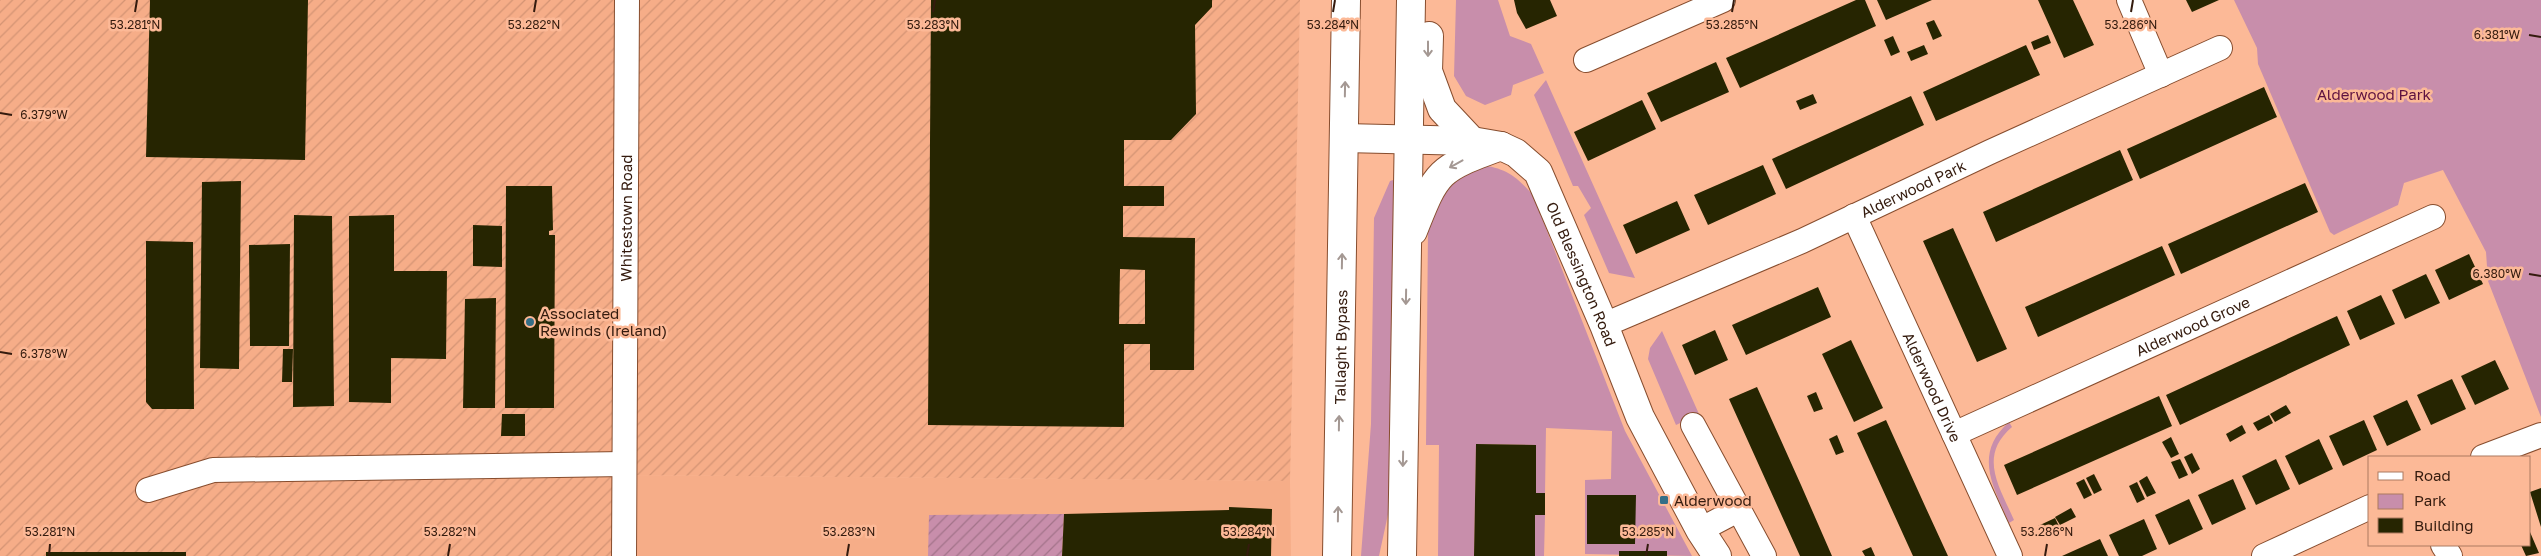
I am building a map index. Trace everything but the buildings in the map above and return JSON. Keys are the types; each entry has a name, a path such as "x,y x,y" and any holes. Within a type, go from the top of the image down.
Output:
{"main road":[{"name":"Tallaght Bypass","path":"1337,556 1346,0"},
{"path":"1402,556 1411,0"},
{"path":"1429,0 1428,71 1442,109 1472,141"},
{"name":"Old Blessington Road","path":"1344,138 1472,141 1501,146 1516,153 1538,172 1604,325 1640,417 1700,530 1717,556"},
{"path":"1406,248 1428,192 1440,174 1459,161 1501,146"}],"street":[{"name":"Whitestown Road","path":"624,556 627,0"},
{"path":"1586,60 1722,0"},
{"path":"2129,0 2161,75"},
{"name":"Alderwood Park","path":"1604,325 1854,216 2220,48"},
{"name":"Alderwood Drive","path":"1854,216 2010,556"},
{"name":"Alderwood Grove","path":"1954,434 2433,217"},
{"path":"1693,425 1764,556"},
{"path":"2487,456 2541,435"},
{"path":"148,490 213,470 624,464"},
{"path":"2264,556 2368,508"},
{"path":"1700,530 1738,510"}],"shaded area":[{"path":"0,0 1300,0 1290,481 626,475 624,556 0,556"},
{"path":"625,475 1290,481 1291,556 624,556"}],"green space":[{"path":"1456,0 1498,0 1510,36 1531,44 1544,73 1513,85 1511,95 1485,105 1466,96 1454,76"},
{"name":"Alderwood Park","path":"2234,0 2541,0 2541,417 2488,281 2486,252 2443,170 2404,183 2398,205 2334,235 2330,232 2258,64 2257,48"},
{"path":"1546,80 1635,278 1609,273 1584,215 1591,208 1578,186 1573,186 1534,95"},
{"path":"1480,165 1497,168 1510,174 1533,195 1625,431 1692,556 1585,554 1585,480 1611,479 1612,431 1546,428 1545,493 1536,493 1536,445 1476,444 1474,556 1438,556 1439,445 1426,445 1428,230 1432,203 1440,189"},
{"path":"1390,181 1395,181 1390,505 1379,556 1361,556 1371,424 1374,218"},
{"path":"1662,331 1699,414 1676,425 1648,359 1650,348"},
{"path":"2009,422 2012,427 2002,438 1996,449 1994,460 1998,483 2014,520 2009,523 1992,483 1989,458 1998,434"},
{"path":"1064,514 1062,556 928,556 929,515"},
{"path":"1535,515 1545,515 1544,556 1535,556"}],"place":[{"name":"Associated Rewinds (Ireland)","path":"530,322"},
{"name":"Alderwood","path":"1664,500"}]}
